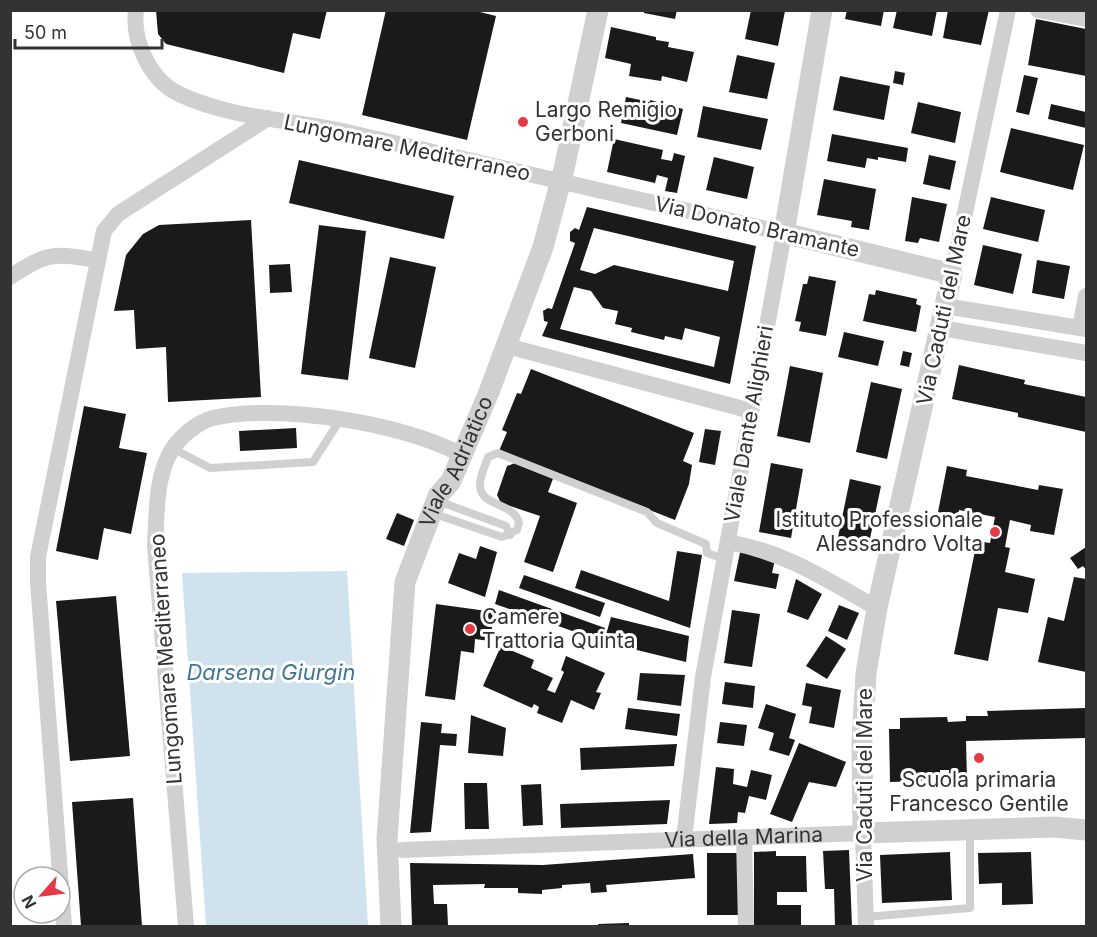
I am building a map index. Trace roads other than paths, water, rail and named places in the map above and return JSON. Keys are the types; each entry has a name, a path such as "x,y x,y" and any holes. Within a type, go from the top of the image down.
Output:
{"street":[{"path":"136,10 134,24 139,47 154,72 177,93 218,107 268,118"},
{"name":"Viale Adriatico","path":"391,927 387,839 402,596 405,582 434,507 451,481 507,346 543,247 561,182 598,10"},
{"name":"Viale Dante Alighieri","path":"684,839 703,676 784,233 822,10"},
{"name":"Via Caduti del Mare","path":"866,922 862,741 864,696 877,608 941,328 1008,10"},
{"path":"1038,10 1086,19"},
{"name":"Lungomare Mediterraneo","path":"64,927 38,557 96,260 104,231 118,214 268,118 310,123 561,182"},
{"name":"Via Donato Bramante","path":"561,182 952,274"},
{"path":"10,277 36,260 57,254 96,260"},
{"path":"945,306 1083,329 1086,296"},
{"path":"941,328 1086,353"},
{"path":"507,346 751,411"},
{"name":"Lungomare Mediterraneo","path":"186,927 155,545 158,488 172,448 191,428 212,418 275,414 340,420 407,433 443,445 462,455"},
{"path":"728,542 756,547 783,556 877,608"},
{"name":"Via della Marina","path":"402,850 970,829 1054,827 1086,830"},
{"path":"744,837 746,927"}],"lane":[{"path":"962,332 967,310"},
{"path":"172,448 210,468 313,462 340,420"},
{"path":"434,507 502,537 517,530 518,516 513,511 486,498 481,492 480,484 491,453 498,453 647,512 657,523 706,544 707,553 724,559"},
{"path":"434,507 506,526 510,535"},
{"path":"866,922 970,908 970,829"}],"water":[{"name":"Darsena Giurgin","path":"347,571 368,926 206,926 182,573"}],"place":[{"name":"Largo Remigio Gerboni","path":"523,122"},
{"name":"Istituto Professionale Alessandro Volta","path":"995,532"},
{"name":"Camere Trattoria Quinta","path":"470,629"},
{"name":"Scuola primaria Francesco Gentile","path":"979,758"}]}
